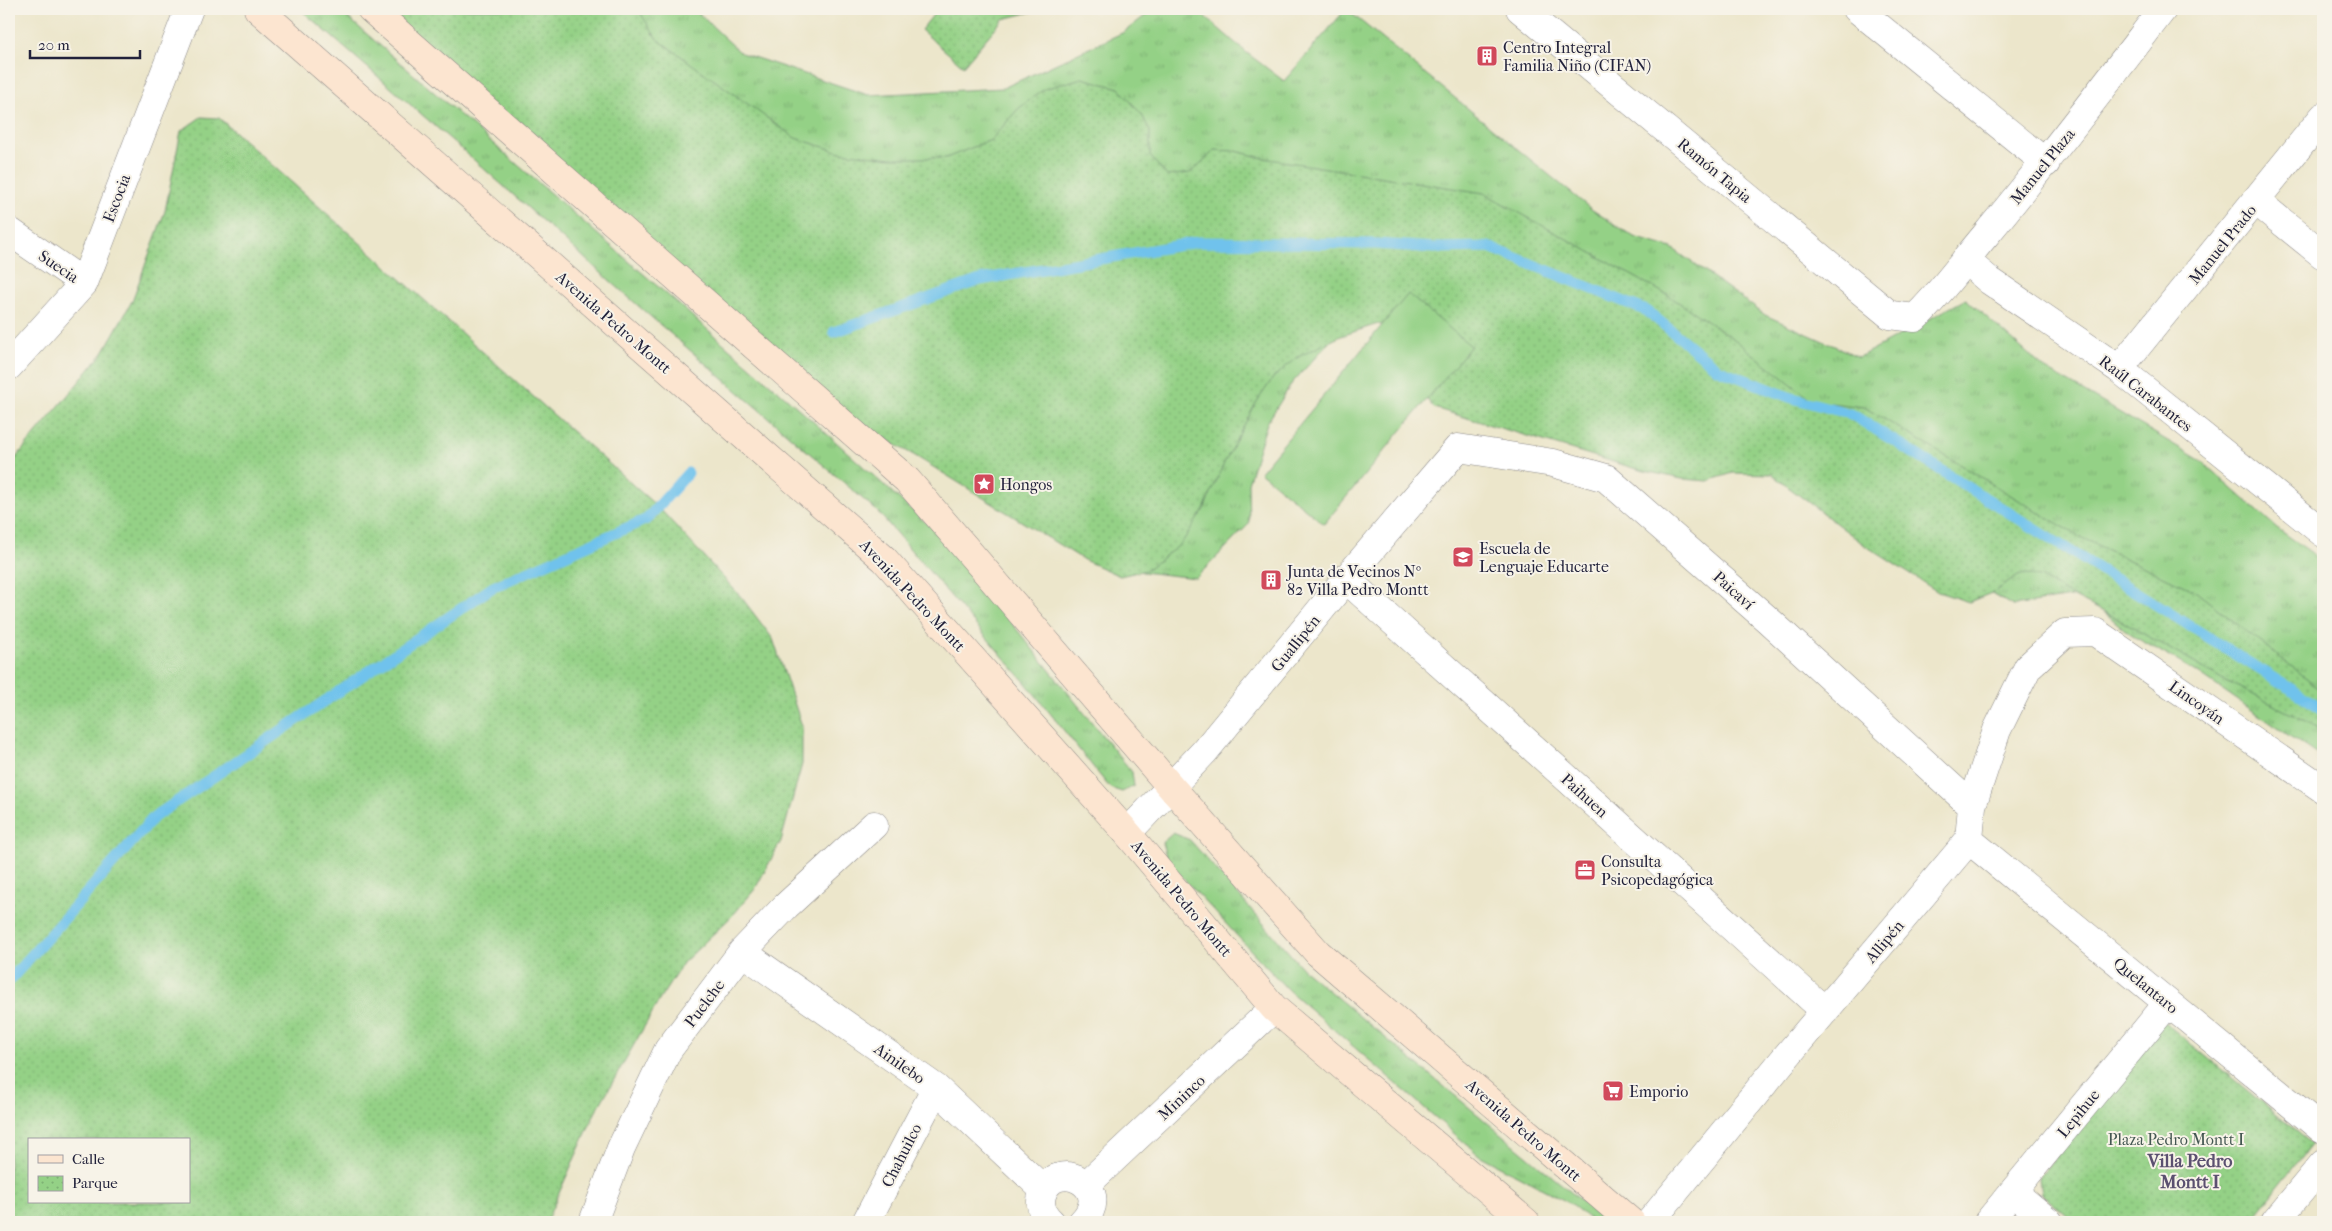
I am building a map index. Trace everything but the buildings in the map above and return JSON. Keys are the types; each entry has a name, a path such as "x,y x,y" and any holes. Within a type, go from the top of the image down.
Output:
{"main road":[{"name":"Avenida Pedro Montt","path":"258,9 884,559 1127,833 1274,1008 1526,1222"},
{"name":"Avenida Pedro Montt","path":"371,9 907,480 1171,787 1318,953 1631,1222"}],"street":[{"name":"Escocia","path":"9,366 84,283 189,9"},
{"name":"Ramón Tapia","path":"1520,9 1890,315 1915,318"},
{"name":"Manuel Plaza","path":"1915,318 1936,298 1965,260 2046,163 2163,9"},
{"path":"1866,12 2046,163"},
{"name":"Manuel Prado","path":"2119,369 2323,117"},
{"path":"2256,201 2323,255"},
{"name":"Suecia","path":"9,231 84,283"},
{"name":"Raúl Carabantes","path":"1965,260 1990,281 2119,369 2323,533"},
{"name":"Guallipén","path":"1127,833 1204,752 1346,579 1458,448"},
{"name":"Paicaví","path":"1458,448 1553,463 1606,478 1760,613 1972,806"},
{"name":"Paihuen","path":"1346,579 1825,1011"},
{"name":"Lincoyán","path":"1972,806 1997,730 2028,666 2065,633 2095,632 2323,790"},
{"path":"1969,840 1972,806"},
{"name":"Puelche","path":"593,1222 621,1148 668,1050 742,952 786,906 874,825"},
{"name":"Allipén","path":"1650,1222 1969,840"},
{"name":"Quelantaro","path":"1969,840 2323,1130"},
{"name":"Ainilebo","path":"742,952 936,1088 1044,1190"},
{"name":"Lepihue","path":"1988,1222 2168,1003"},
{"name":"Mininco","path":"1086,1185 1274,1008"},
{"name":"Chahuilco","path":"866,1222 936,1088"},
{"path":"2275,1222 2323,1164"},
{"path":"1051,1222 1041,1206 1044,1190 1057,1178 1064,1176 1080,1180 1091,1192 1092,1208 1082,1222"},
{"path":"2013,1192 2049,1222"}],"green space":[{"path":"300,9 338,9 798,408 942,537 1132,772 1134,786 1122,792 1110,788 1025,682 878,512 643,310"},
{"path":"375,9 638,9 657,39 795,138 840,152 892,158 946,158 991,140 1018,109 1044,89 1082,78 1119,88 1142,115 1150,131 1150,156 1167,176 1190,173 1215,150 1236,151 1263,158 1484,193 1669,296 1734,339 1813,401 1864,407 2080,537 2195,591 2323,691 2323,730 2222,679 2116,618 2064,592 2043,578 2027,574 2018,576 1994,592 1969,602 1938,592 1866,546 1771,474 1733,473 1708,481 1682,479 1640,470 1434,408 1419,390 1401,330 1378,324 1341,336 1296,358 1273,378 1256,403 1225,461 1204,509 1181,544 1146,570 1120,576 1084,560 917,457 854,421"},
{"path":"451,9 694,9 741,53 868,95 1003,88 1124,32 1154,9 1196,9 1247,53 1284,81 1346,9 1591,209 1634,237 1672,248 1765,315 1859,357 1966,299 2044,368 2200,460 2277,528 2323,561 2323,759 2195,671 2131,635 2084,595 2013,606 1474,294 1343,327 1292,383 1267,423 1248,483 1249,524 1196,578 1142,572 1084,535"},
{"path":"938,9 1043,9 1003,19 963,66 921,30"},
{"path":"201,117 219,118 660,509 742,598 773,639 802,726 802,764 781,841 755,889 734,914 683,963 660,999 595,1113 546,1222 9,1222 9,466 102,354 132,301 165,211 181,131"},
{"path":"1408,294 1471,346 1324,524 1260,472"},
{"path":"1173,833 1190,840 1305,971 1607,1222 1593,1222 1571,1204 1479,1155 1288,990 1168,862 1162,843"},
{"name":"Plaza Pedro Montt I","path":"2163,1021 2312,1144 2250,1222 2076,1222 2041,1194 2039,1178"}],"waterway":[{"path":"834,332 980,280 1198,242 1376,244 1434,248 1489,247 1647,311 1718,369 1789,397 1851,414 2323,709"},
{"path":"9,981 154,817 493,587 647,519 688,473"}],"place":[{"name":"Centro Integral Familia Niño (CIFAN)","path":"1487,56"},
{"name":"Hongos","path":"984,484"},
{"name":"Escuela de Lenguaje Educarte","path":"1463,557"},
{"name":"Junta de Vecinos Nº 82 Villa Pedro Montt","path":"1271,580"},
{"name":"Consulta Psicopedagógica","path":"1585,870"},
{"name":"Emporio","path":"1613,1091"}],"district":[{"name":"Villa Pedro Montt I","path":"2190,1171"}]}
